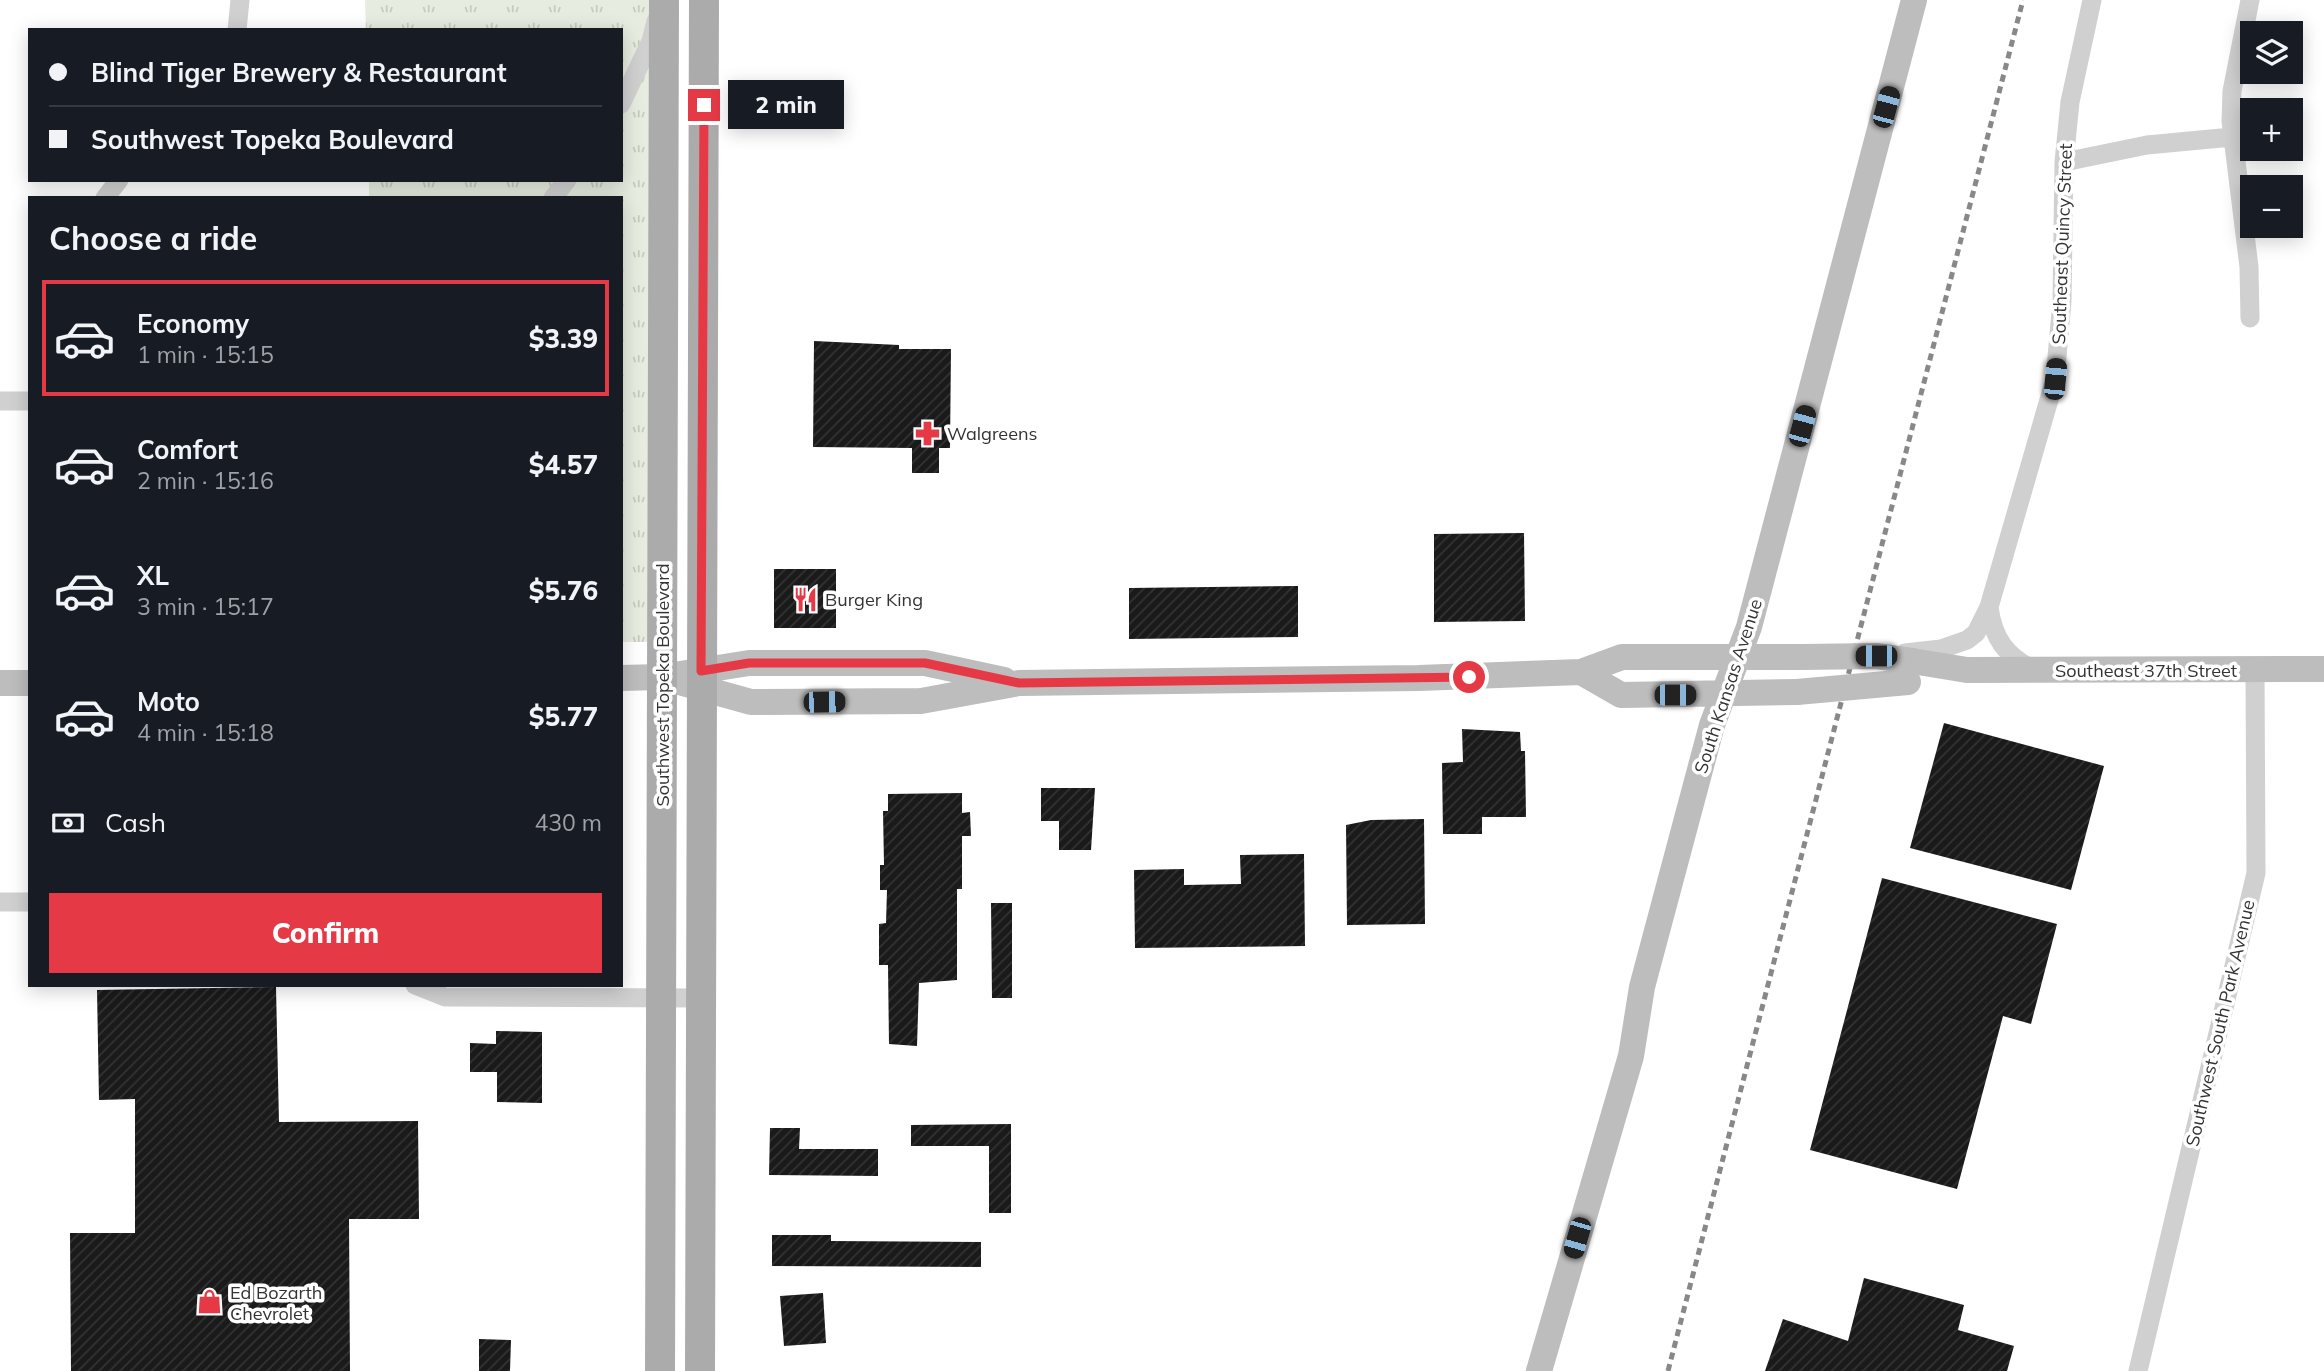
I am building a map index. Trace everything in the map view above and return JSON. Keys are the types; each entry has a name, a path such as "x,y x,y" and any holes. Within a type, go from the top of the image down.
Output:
{"main road":[{"name":"Southwest Topeka Boulevard","path":"660,1371 663,0"},
{"path":"700,1371 704,0"},
{"name":"South Kansas Avenue","path":"1539,1371 1631,1056 1642,988 1722,695 1749,627 1914,0"},
{"path":"623,678 701,680 751,702 921,701 1019,683 1382,679 1581,673 1622,657 1876,656 1912,665"},
{"path":"701,680 749,663 925,663 1019,683"},
{"path":"1581,673 1620,695 1722,695 1797,692 1912,665"},
{"name":"Southeast 37th Street","path":"1912,665 1968,670 2324,669"},
{"path":"0,683 28,683"}],"street":[{"path":"237,28 240,0"},
{"path":"623,100 651,41 663,0"},
{"name":"Southeast Quincy Street","path":"1912,665 1941,649 1967,640 1976,633 1989,607 2055,379 2062,301 2064,162 2070,102 2092,0"},
{"path":"2250,0 2232,91 2232,136 2244,218 2250,318"},
{"path":"2064,162 2147,145 2232,136"},
{"path":"107,196 117,182"},
{"path":"555,196 565,182"},
{"path":"0,401 28,401"},
{"path":"1989,607 1993,628 2001,645 2018,662 2036,670"},
{"name":"Southwest South Park Avenue","path":"2138,1371 2256,873 2258,798 2255,669"},
{"path":"0,902 28,902"},
{"path":"420,987 445,998 701,999"}],"green space":[{"path":"365,0 664,0 661,642 623,642 623,196 369,196 369,182 623,182 623,28 366,28"}],"building":[{"name":"Walgreens","path":"814,341 899,345 899,349 951,349 950,448 939,448 939,473 912,473 912,448 813,447"},
{"path":"1524,533 1525,621 1434,622 1434,534"},
{"name":"Burger King","path":"774,569 836,569 836,628 774,628"},
{"path":"1298,586 1298,637 1129,639 1129,588"},
{"path":"1944,723 2104,766 2071,890 1910,848"},
{"path":"1462,729 1520,732 1521,751 1525,751 1526,817 1482,817 1482,834 1443,834 1442,763 1463,762"},
{"path":"1041,788 1095,788 1091,850 1059,850 1059,821 1041,821"},
{"path":"962,793 962,813 970,812 971,836 962,836 962,889 957,889 957,980 919,983 917,1046 889,1044 888,965 879,965 879,924 886,923 887,890 880,890 880,865 884,865 883,811 888,811 888,794"},
{"path":"1424,819 1425,924 1347,925 1346,825 1371,820"},
{"path":"1304,854 1305,946 1135,948 1134,870 1184,869 1184,885 1241,884 1240,855"},
{"path":"1882,878 2057,924 2031,1024 2003,1016 1957,1189 1810,1150"},
{"path":"991,903 1012,903 1012,998 992,998"},
{"name":"Ed Bozarth Chevrolet","path":"276,987 279,1122 418,1121 419,1219 349,1219 350,1371 71,1371 70,1233 135,1233 135,1099 99,1100 97,990"},
{"path":"496,1031 542,1032 542,1103 497,1102 497,1072 470,1072 470,1043 496,1044"},
{"path":"1011,1124 1011,1213 989,1213 989,1146 911,1146 911,1125"},
{"path":"770,1128 800,1128 799,1149 878,1149 878,1176 769,1175"},
{"path":"772,1235 831,1235 831,1241 981,1242 981,1267 772,1266"},
{"path":"1864,1278 1964,1305 1958,1330 2014,1346 2007,1371 1765,1371 1783,1319 1848,1341"},
{"path":"823,1293 826,1343 784,1346 780,1296"},
{"path":"479,1339 511,1340 510,1371 479,1371"}],"railway":[{"path":"1668,1371 2023,0"}],"place":[{"name":"Walgreens","path":"927,433"},
{"name":"Burger King","path":"805,599"},
{"name":"Ed Bozarth Chevrolet","path":"210,1302"}],"route":[{"path":"704,105 701,671 749,663 925,663 1019,683 1469,677"}]}
